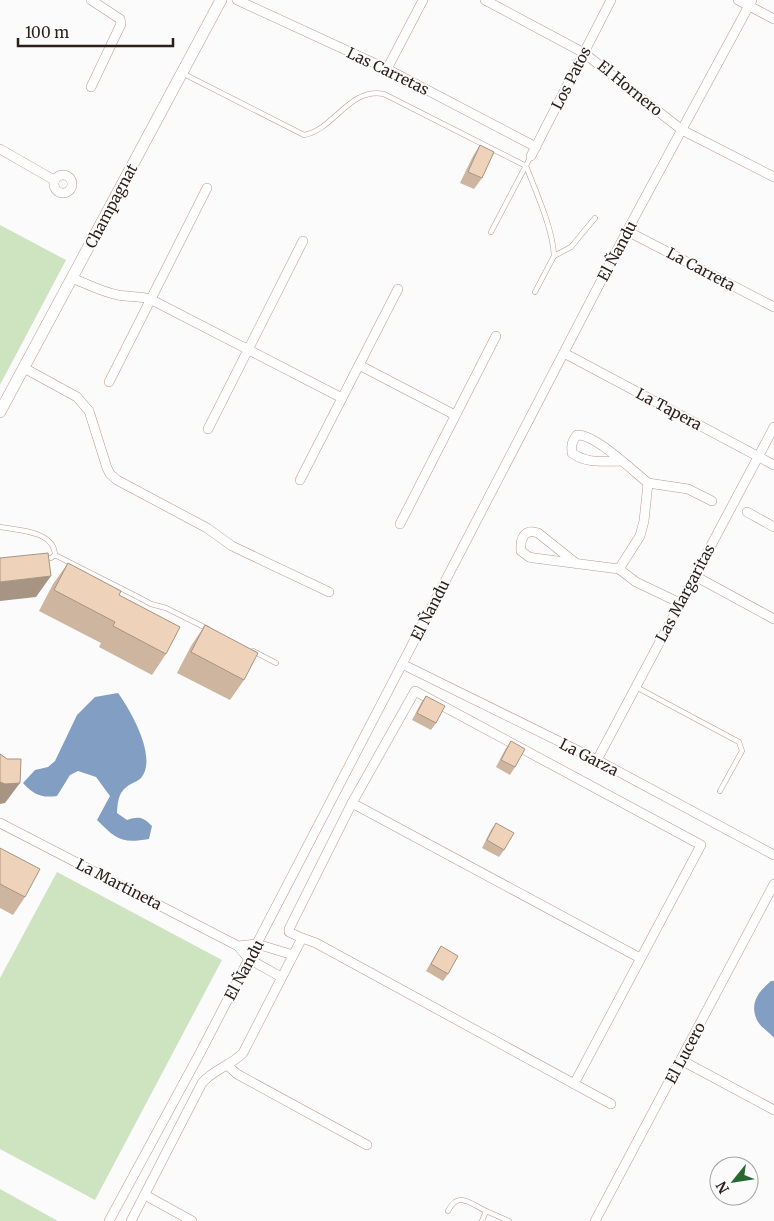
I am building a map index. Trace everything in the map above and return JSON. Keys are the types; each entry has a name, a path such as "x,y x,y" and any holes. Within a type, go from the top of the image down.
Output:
{"street":[{"path":"91,0 120,19 122,24 91,87"},
{"name":"Champagnat","path":"0,412 221,0"},
{"name":"Las Carretas","path":"237,0 386,69 536,147"},
{"path":"386,69 423,0"},
{"name":"El Hornero","path":"485,0 584,53 682,130 774,177"},
{"name":"Los Patos","path":"531,156 611,0"},
{"path":"738,0 750,3 774,19"},
{"name":"El Ñandu","path":"109,1221 250,959 627,231 750,3"},
{"path":"0,150 54,180"},
{"path":"109,382 207,188"},
{"name":"La Carreta","path":"627,231 774,307"},
{"path":"208,429 303,241"},
{"path":"72,278 106,292 141,296 150,299 342,398"},
{"path":"300,480 398,289"},
{"path":"400,524 496,336"},
{"name":"La Tapera","path":"564,353 774,465"},
{"path":"358,365 456,415"},
{"path":"24,368 77,397 84,404 89,411 107,468 110,474 118,480 207,528 232,546 329,592"},
{"name":"Las Margaritas","path":"597,760 774,427"},
{"path":"621,461 588,461 580,458 572,453 573,439 577,435 584,434 594,440 621,461 648,483 688,489 712,501"},
{"path":"619,569 640,536 644,521 648,483"},
{"path":"747,512 774,527"},
{"path":"577,564 538,533 532,531 527,532 523,536 520,543 521,551 529,557 577,564 619,569 636,582 680,603"},
{"path":"694,576 774,619"},
{"name":"La Garza","path":"402,664 597,760 774,855"},
{"path":"574,1084 701,845 415,691 352,803 289,932 325,948 574,1084 611,1104"},
{"path":"352,803 640,958"},
{"name":"La Martineta","path":"0,823 238,946"},
{"name":"El Lucero","path":"595,1221 774,884"},
{"path":"131,1221 202,1083 215,1070 227,1066 242,1053 302,938"},
{"path":"238,946 257,944 293,955"},
{"path":"238,946 250,959 281,977"},
{"path":"680,1060 774,1110"},
{"path":"227,1066 237,1074 367,1145"},
{"path":"145,1195 192,1221"}],"lane":[{"path":"182,73 304,135 315,131 360,97 368,94 384,94 526,166 554,248 554,256 535,292"},
{"path":"491,232 531,156"},
{"path":"554,256 571,246 595,218"},
{"path":"0,527 35,533 50,541 55,548 55,555"},
{"path":"41,560 55,555"},
{"path":"55,555 151,604 166,608 217,633"},
{"path":"251,650 276,663"},
{"path":"636,688 739,742 742,751 720,791"},
{"path":"448,1211 456,1200 464,1199 509,1221"},
{"path":"482,1221 486,1211"}],"green space":[{"path":"0,225 66,260 0,385"},
{"path":"57,872 222,960 95,1200 0,1149 0,978"},
{"path":"0,1189 58,1221 0,1221"}],"water":[{"path":"118,693 141,735 146,759 145,769 141,778 121,793 118,800 117,813 127,820 141,818 149,823 152,826 149,839 132,841 120,839 109,832 97,820 110,796 96,777 78,771 70,775 57,796 51,797 38,795 23,783 35,770 48,767 55,761 77,715 95,697"},
{"path":"771,981 774,981 774,1038 758,1023 754,1008 759,993"}],"building":[{"path":"480,145 494,152 482,178 468,172"},
{"path":"48,553 51,576 0,582 0,558"},
{"path":"68,563 121,591 119,595 180,627 166,654 113,626 115,622 54,590"},
{"path":"205,625 258,653 244,680 191,652"},
{"path":"426,696 445,706 436,723 417,713"},
{"path":"511,741 525,749 515,767 501,760"},
{"path":"0,754 7,759 21,759 20,783 5,784 0,782"},
{"path":"496,823 514,833 504,850 487,840"},
{"path":"0,848 40,869 25,897 0,884"},
{"path":"441,946 458,956 448,974 431,964"}]}
